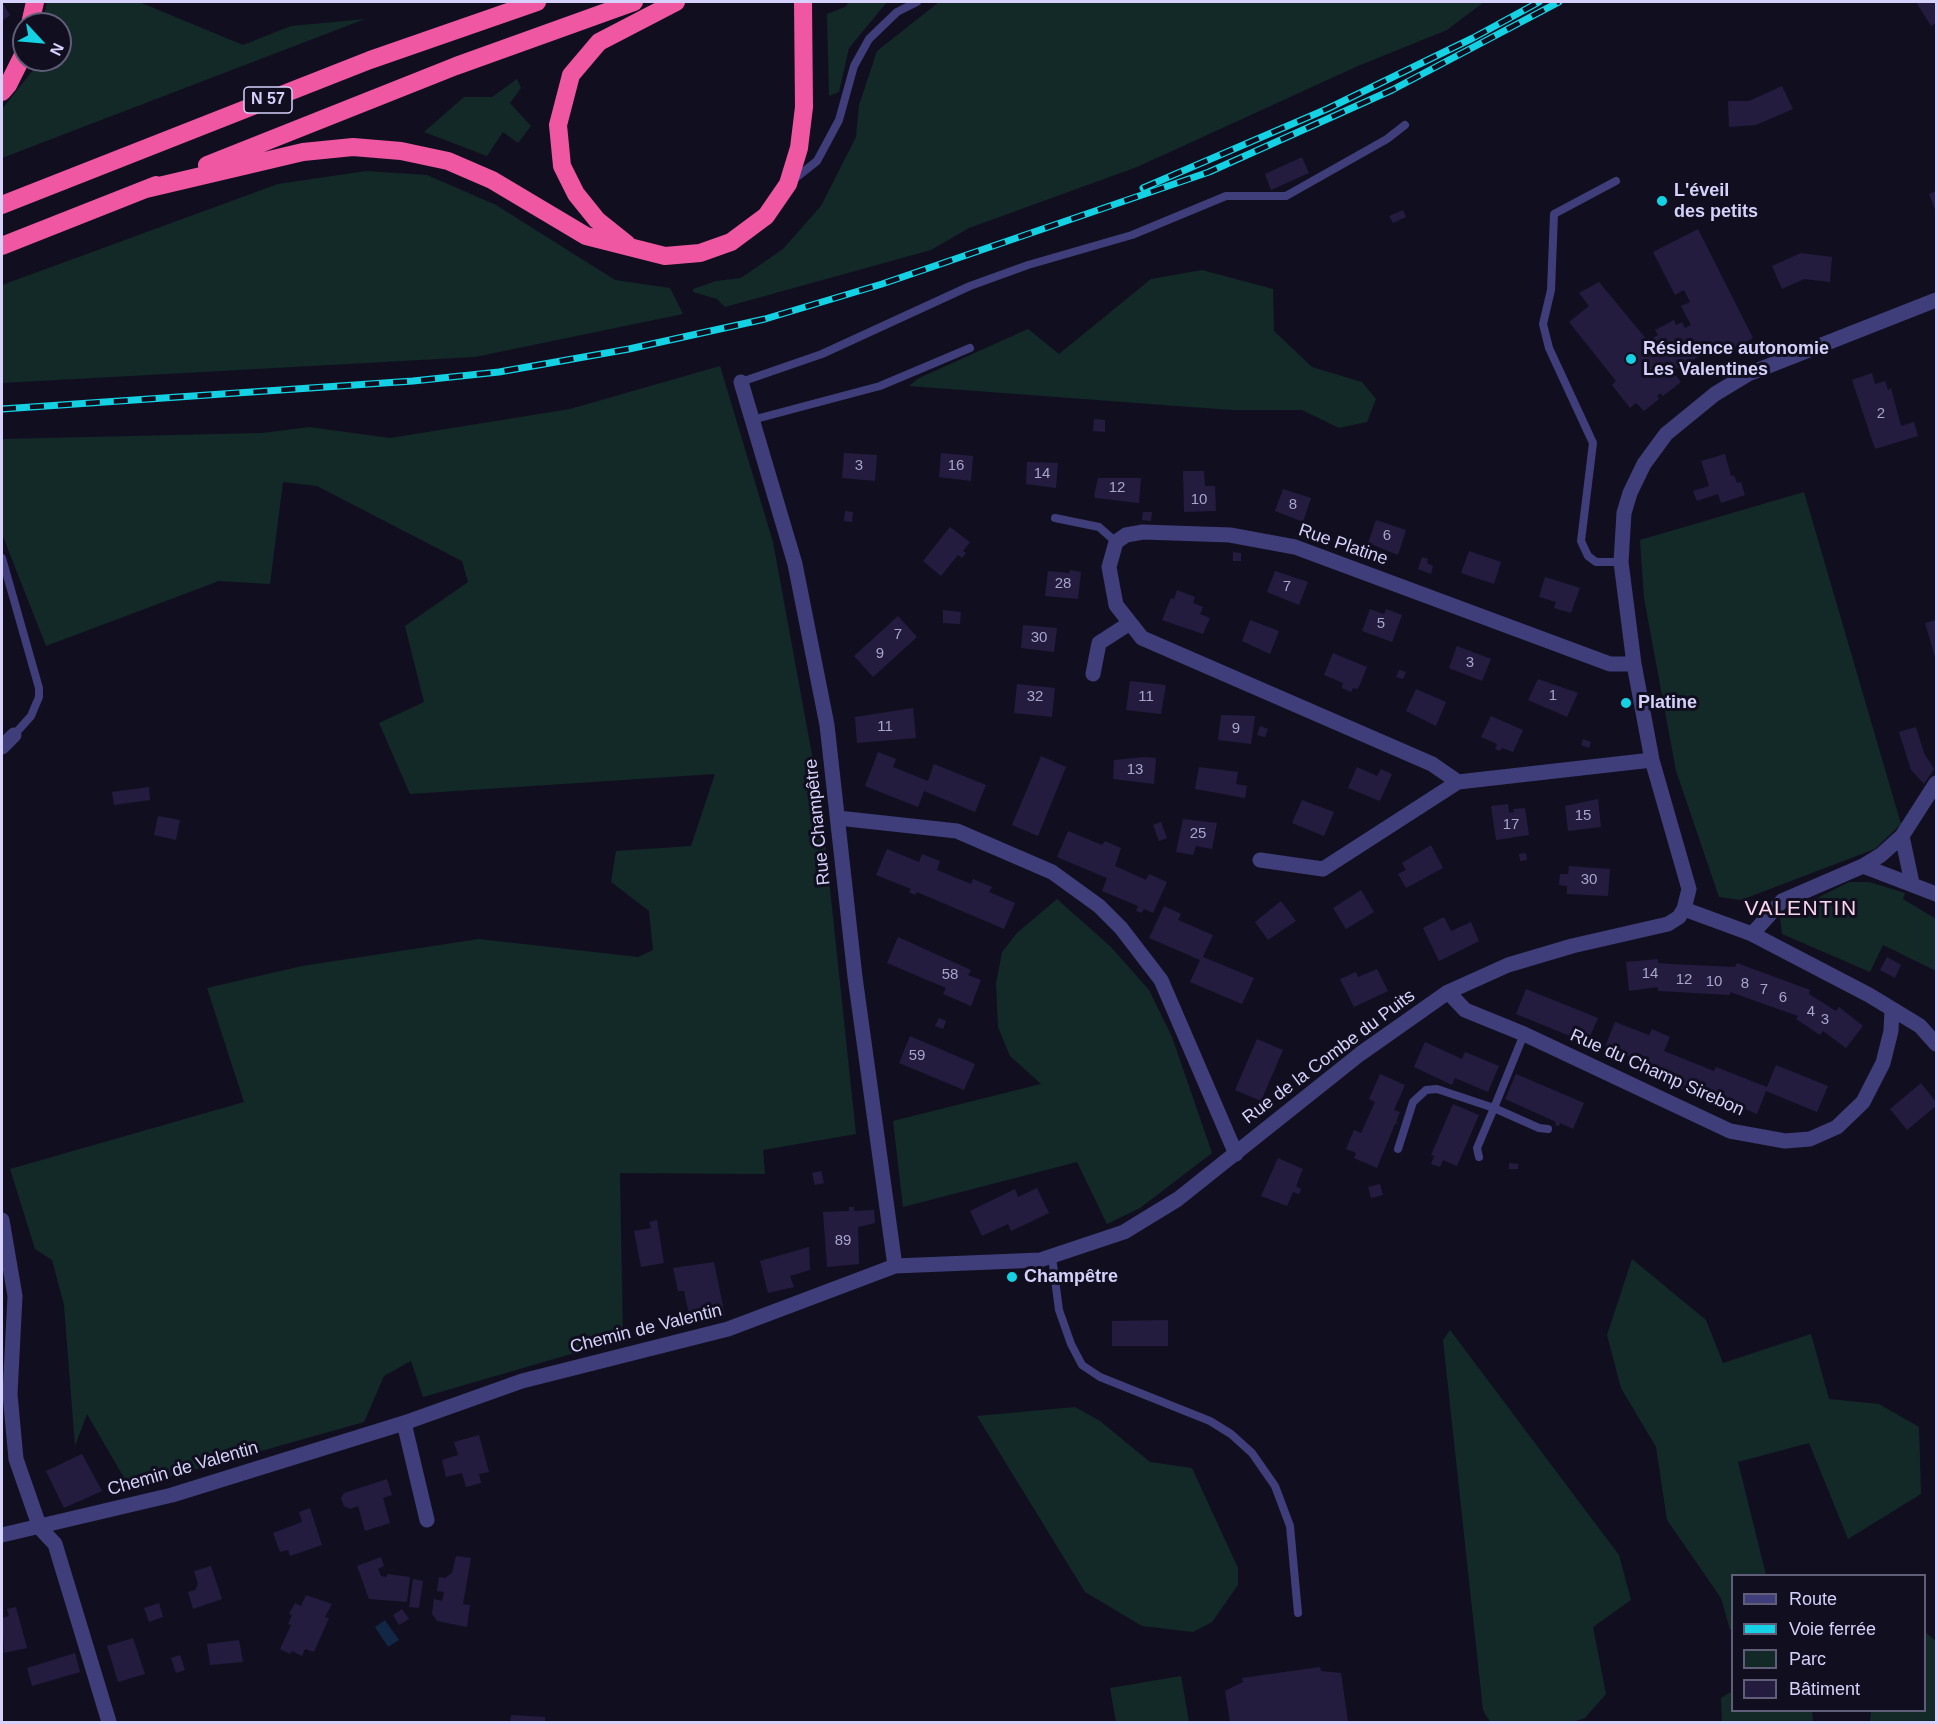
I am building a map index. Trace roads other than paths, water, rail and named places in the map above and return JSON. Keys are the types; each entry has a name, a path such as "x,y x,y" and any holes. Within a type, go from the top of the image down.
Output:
{"highway":[{"name":"N 57","path":"2,205 360,64 537,2"},
{"name":"N 57","path":"2,246 456,66 634,2"},
{"path":"635,250 597,220 576,194 562,166 558,125 571,75 599,42 676,2"},
{"path":"146,189 303,152 353,147 401,150 457,165 492,180 586,236 665,256 700,253 731,242 766,216 788,184 799,148 804,107 803,2"},
{"path":"2,92 14,72"}],"street":[{"path":"1936,300 1748,374 1690,413 1666,434 1644,464 1630,493 1624,513 1621,562 1634,664 1652,760 1689,889 1684,909 1752,934 1869,995 1920,1026 1936,1044"},
{"name":"Rue Champêtre","path":"741,382 795,564 827,725 855,977 896,1266"},
{"name":"Rue Platine","path":"1116,542 1126,535 1143,532 1230,535 1295,547 1610,664 1634,664"},
{"path":"1116,542 1109,567 1116,605 1142,638 1432,764 1458,782"},
{"path":"1093,674 1099,643 1130,623"},
{"path":"2,747 14,735"},
{"path":"1260,861 1323,869 1458,782 1652,760"},
{"path":"1752,934 1782,901 1863,866 1902,836 1936,783"},
{"path":"838,818 957,831 1052,872 1099,906 1122,928 1161,980 1236,1154"},
{"path":"1902,836 1912,883"},
{"path":"1863,866 1936,894"},
{"name":"Rue de la Combe du Puits","path":"896,1266 1052,1257 1138,1224 1178,1199 1360,1054 1448,993 1508,965 1572,946 1668,924 1679,917 1684,909"},
{"name":"Rue du Champ Sirebon","path":"1448,993 1465,1010 1524,1034 1730,1131 1785,1141 1810,1139 1837,1127 1863,1102 1883,1064 1891,1031 1892,1010"},
{"path":"2,1220 15,1296 10,1394 16,1459 40,1528 55,1544 109,1722"},
{"name":"Chemin de Valentin","path":"2,1535 40,1528 172,1494 404,1423 522,1381 728,1329 896,1266"},
{"path":"404,1423 427,1520"}],"lane":[{"path":"788,184 817,161 839,120 854,66 869,39 897,12 917,2"},
{"path":"741,382 822,354 970,286 1028,265 1132,235 1226,196 1286,196 1387,139 1405,125"},
{"path":"1616,181 1554,214 1551,290 1544,324 1549,348 1593,443 1581,541 1588,556 1596,562 1621,562"},
{"path":"752,420 880,386 970,348"},
{"path":"1054,518 1099,527 1116,542"},
{"path":"2,558 39,688 39,697 31,716 14,735"},
{"path":"1479,1157 1477,1148 1524,1034"},
{"path":"1398,1149 1413,1102 1426,1090 1437,1089 1494,1108 1539,1128 1548,1129"},
{"path":"1052,1257 1059,1310 1071,1344 1082,1365 1100,1377 1210,1421 1231,1434 1258,1462 1275,1486 1290,1526 1298,1613"}],"water":[{"path":"385,1620 399,1640 388,1647 375,1627"}],"railway":[{"path":"1143,188 1327,109 1473,38 1539,2"},
{"path":"2,409 413,381 499,372 629,349 765,319 882,284 1209,172 1392,90 1559,2"}],"place":[{"name":"L'éveil des petits","path":"1662,201"},
{"name":"Résidence autonomie Les Valentines","path":"1631,359"},
{"name":"Platine","path":"1626,703"},
{"name":"Champêtre","path":"1012,1277"}],"district":[{"name":"VALENTIN","path":"1801,909"}]}
